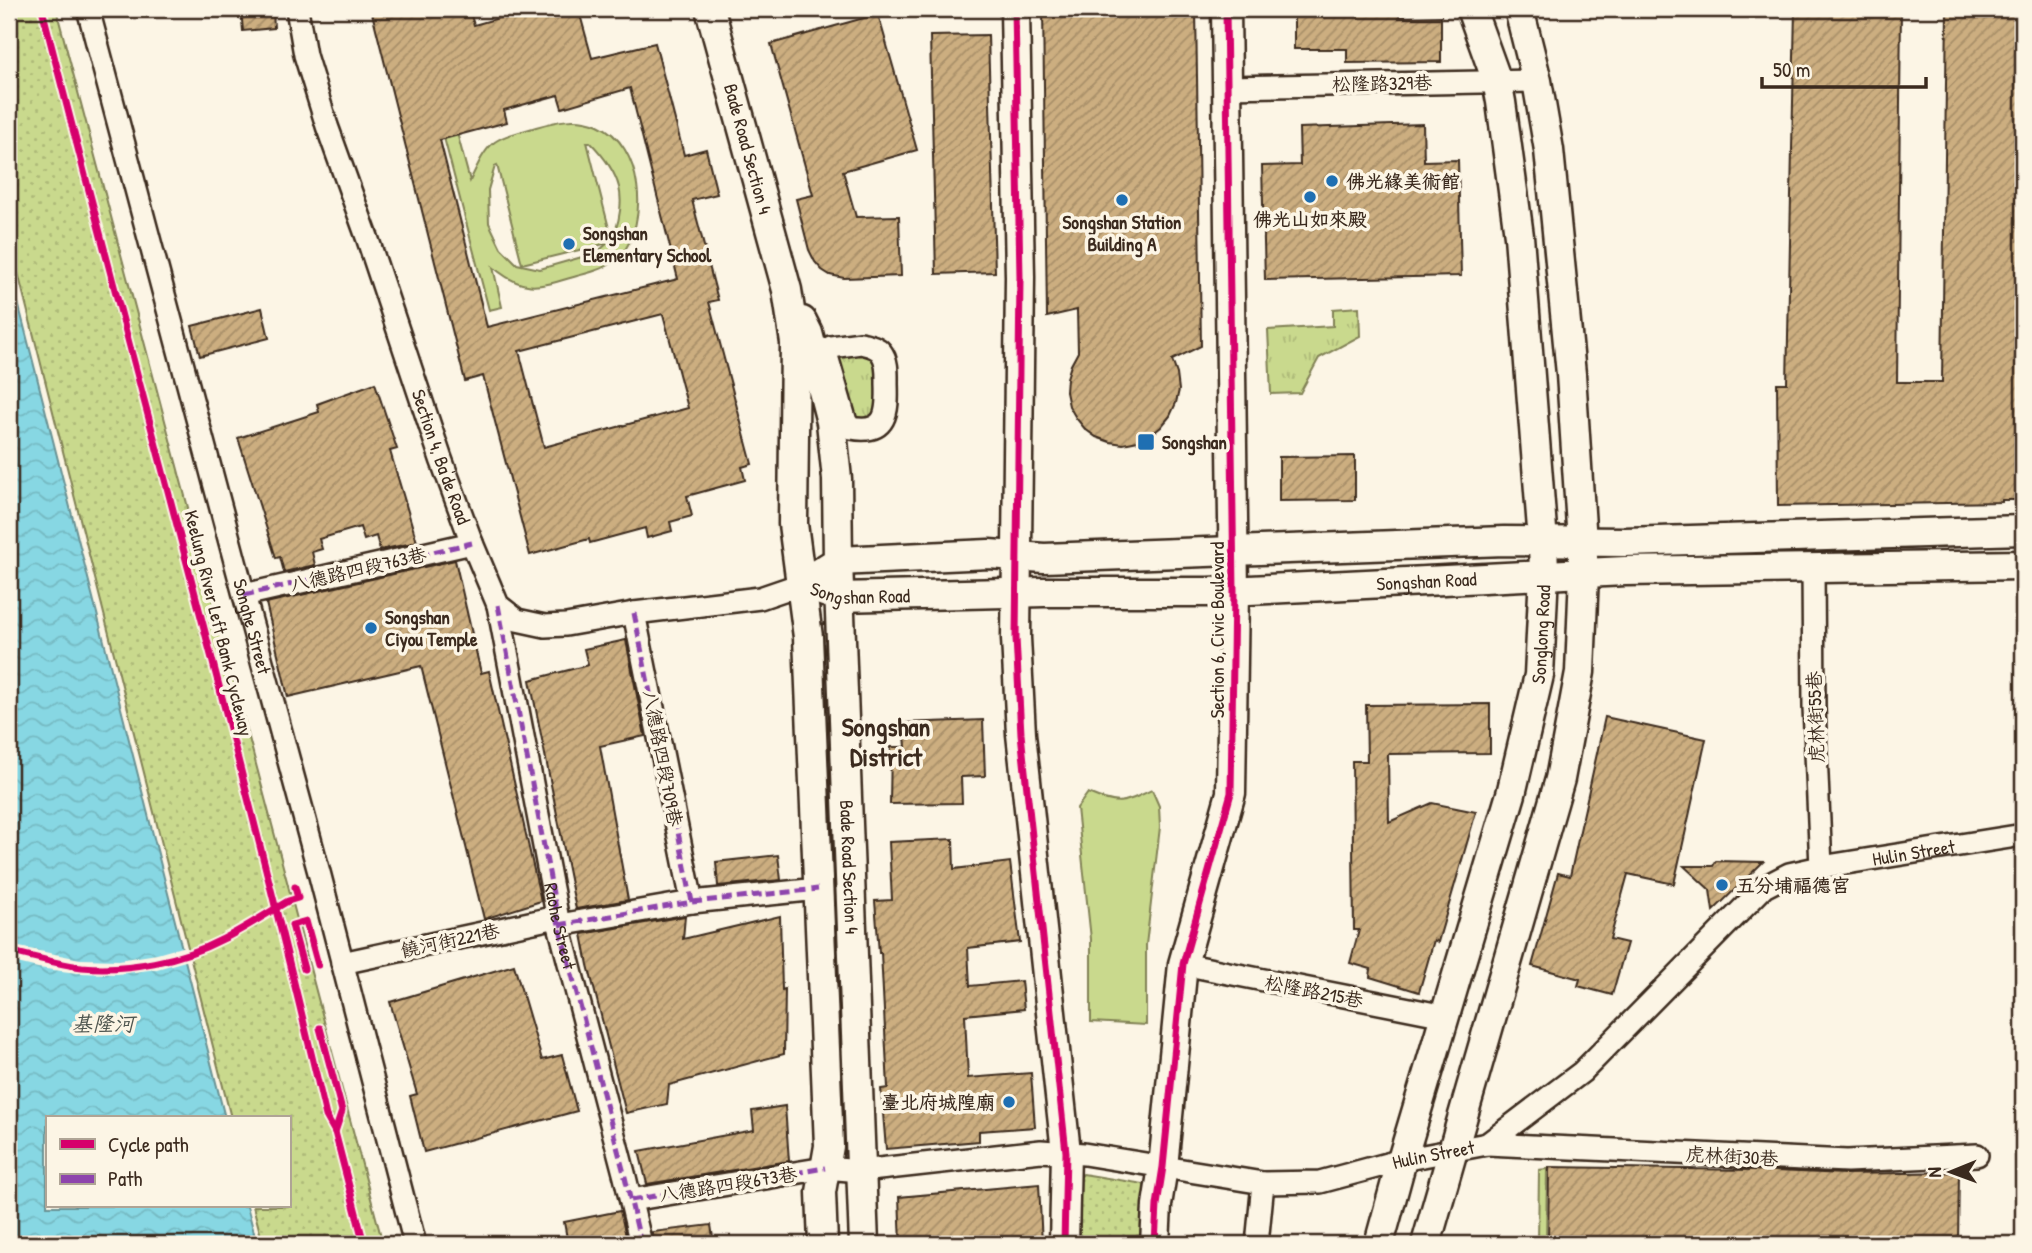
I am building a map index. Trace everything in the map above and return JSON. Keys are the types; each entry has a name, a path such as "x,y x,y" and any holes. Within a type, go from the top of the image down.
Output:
{"street":[{"name":"Songhe Street","path":"88,9 320,876 415,1244"},
{"name":"Section 4, Ba'de Road","path":"297,9 305,55 327,126 441,459 498,605"},
{"name":"Bade Road Section 4","path":"710,9 787,290 795,343 793,524 808,637 829,1146 821,1192 823,1244"},
{"path":"1015,9 1020,277 1016,638 1021,734 1066,1152 1064,1244"},
{"name":"Section 6, Civic Boulevard","path":"1154,1244 1183,964 1231,793 1234,591 1226,9"},
{"name":"Songlong Road","path":"1379,1244 1511,794 1539,675 1543,542 1519,236 1497,81 1471,9"},
{"path":"1426,1244 1560,779 1580,672 1584,573 1571,374 1552,176 1537,81 1518,9"},
{"name":"松隆路329巷","path":"1227,87 1537,81"},
{"name":"Bade Road Section 4","path":"787,290 808,333 831,422 836,479 864,1244"},
{"name":"Songshan Road","path":"801,584 838,561 989,554 1044,558 1504,541 1583,542 2023,530"},
{"name":"八德路四段763巷","path":"244,596 472,543"},
{"name":"Songshan Road","path":"801,584 839,597 1234,591 1584,573 2023,565"},
{"name":"虎林街55巷","path":"1813,567 1814,707 1821,867"},
{"path":"498,605 517,620 545,626 566,625 760,598 801,584"},
{"name":"Raohe Street","path":"498,605 558,921 641,1244"},
{"name":"八德路四段709巷","path":"634,614 692,902"},
{"name":"Hulin Street","path":"825,1168 861,1171 1041,1151 1066,1152 1263,1183 1320,1182 1402,1160 1487,1144 1582,1072 1764,887 1789,874 1821,867 2023,835"},
{"path":"558,921 692,902 817,889"},
{"name":"饒河街221巷","path":"342,963 558,921"},
{"name":"松隆路215巷","path":"1183,964 1445,1016"},
{"name":"虎林街30巷","path":"1487,1144 1847,1161 1977,1155"},
{"name":"八德路四段673巷","path":"631,1200 825,1168"},
{"path":"1257,1244 1263,1183"}],"green space":[{"path":"9,9 56,9 383,1244 263,1244 254,1208 290,1208 290,1116 230,1116 9,237"},
{"path":"449,103 470,181 488,148 510,135 551,123 574,120 598,125 613,135 625,149 637,186 636,224 630,242 620,256 600,269 533,286 514,281 493,267 502,307 489,310 436,107","holes":["587,142 590,142 609,165 619,187 620,211 612,240","497,165 522,264 608,243 596,253 540,269 517,264 501,248 489,223 488,190"]},
{"path":"1359,307 1360,336 1319,358 1300,393 1271,394 1268,330 1333,326 1333,309"},
{"path":"838,350 861,350 876,357 881,409 874,418 858,420 853,417 836,362"},
{"path":"1152,790 1159,806 1160,827 1146,945 1146,1025 1091,1022 1091,939 1077,808 1088,793 1120,802"},
{"path":"1547,1169 1546,1244 1538,1244 1539,1170"},
{"path":"1083,1174 1144,1184 1142,1244 1076,1244 1078,1180"}],"water":[{"name":"基隆河","path":"9,267 224,1116 46,1116 46,1208 248,1208 257,1244 9,1244"}],"pier":[{"path":"9,945 80,959 119,960 185,946 189,960 157,969 118,974 77,973 9,961"}],"building":[{"path":"241,9 273,9 274,28 243,31"},
{"path":"371,9 469,9 474,25 530,9 558,9 560,17 579,11 592,58 655,43 684,155 706,149 717,194 692,200 718,300 709,302 752,464 742,467 745,480 687,496 692,516 670,522 672,531 647,538 645,528 530,555 483,376 465,381","holes":["630,88 678,279 487,327 440,140 507,122 504,110 558,95 562,108","663,314 688,408 544,447 519,351"]},
{"name":"Songshan Station Building A","path":"1043,9 1196,9 1201,346 1172,360 1179,390 1176,403 1161,427 1138,441 1123,444 1096,437 1076,418 1069,406 1066,392 1067,378 1078,352 1077,310 1047,317"},
{"path":"1294,9 1399,9 1399,17 1441,16 1441,62 1347,63 1347,49 1294,49"},
{"path":"1795,9 1901,9 1897,382 1942,382 1947,9 2023,9 2023,500 1778,506 1777,383 1787,383"},
{"path":"878,14 917,150 843,171 856,217 899,216 901,276 844,278 822,270 809,250 796,199 813,195 771,44"},
{"path":"988,35 995,272 936,274 930,36"},
{"path":"1423,124 1424,161 1458,160 1461,276 1265,280 1262,166 1300,165 1299,128"},
{"path":"262,308 269,338 200,356 192,326"},
{"path":"375,383 397,449 390,451 417,542 380,550 376,536 364,540 360,527 319,539 322,549 312,552 315,565 284,572 280,557 276,558 238,438 319,412 317,404"},
{"path":"1355,456 1355,500 1279,501 1279,457"},
{"path":"455,560 481,673 489,671 541,901 484,919 421,666 288,697 266,603"},
{"path":"626,640 645,736 600,746 628,900 576,909 530,680 588,665 584,649"},
{"path":"1490,704 1490,753 1388,754 1389,822 1432,803 1476,812 1438,942 1434,940 1419,992 1370,977 1371,969 1350,963 1359,930 1354,930 1352,761 1367,761 1366,705"},
{"path":"1605,717 1706,739 1674,884 1628,874 1610,939 1627,943 1612,995 1578,986 1580,979 1532,966 1558,873 1570,876"},
{"path":"983,720 985,776 961,777 962,803 890,804 891,747 906,747 904,723"},
{"path":"953,839 954,869 1010,862 1020,942 968,948 970,986 1021,981 1024,1009 965,1015 968,1078 1031,1073 1035,1127 979,1131 979,1141 886,1149 881,1089 888,1088 881,953 875,901 892,900 889,842"},
{"path":"778,855 781,880 718,886 716,862"},
{"name":"五分埔福德宮","path":"1716,861 1763,862 1713,911 1710,890 1684,866 1713,866"},
{"path":"685,916 683,939 780,916 782,990 785,989 784,1054 669,1085 667,1104 626,1113 582,934"},
{"path":"514,965 542,1060 562,1055 577,1111 424,1152 410,1096 417,1094 390,1002"},
{"path":"785,1106 789,1161 647,1184 639,1151 754,1130 752,1111"},
{"path":"1549,1167 1846,1174 1959,1172 1958,1244 1548,1244"},
{"path":"1039,1184 1042,1244 991,1244 991,1239 948,1244 901,1244 899,1197"},
{"path":"620,1211 628,1244 568,1244 564,1222"},
{"path":"711,1225 714,1244 654,1244 652,1232"}],"marked path":[{"path":"244,595 472,543"},
{"path":"498,605 559,925 641,1244"},
{"path":"634,613 692,902"},
{"path":"559,925 692,902 818,889"},
{"path":"631,1200 825,1168"}],"cycle path":[{"name":"Keelung River Left Bank Cycleway","path":"42,9 223,700 326,1116 335,1132 364,1244"},
{"path":"1015,9 1020,277 1016,638 1021,734 1066,1152 1064,1244"},
{"path":"1155,1244 1183,964 1231,793 1234,591 1226,9"},
{"path":"9,951 55,962 100,968 136,966 172,959 207,947 298,898 295,887"},
{"path":"304,969 292,925 306,921 318,965"},
{"path":"320,1028 342,1111 335,1132"}],"place":[{"name":"佛光緣美術館","path":"1332,181"},
{"name":"佛光山如來殿","path":"1310,197"},
{"name":"Songshan Station Building A","path":"1122,200"},
{"name":"Songshan Elementary School","path":"569,244"},
{"name":"Songshan","path":"1146,442"},
{"name":"Songshan Ciyou Temple","path":"371,628"},
{"name":"五分埔福德宮","path":"1722,885"},
{"name":"臺北府城隍廟","path":"1009,1102"}],"district":[{"name":"Songshan District","path":"886,742"}]}
